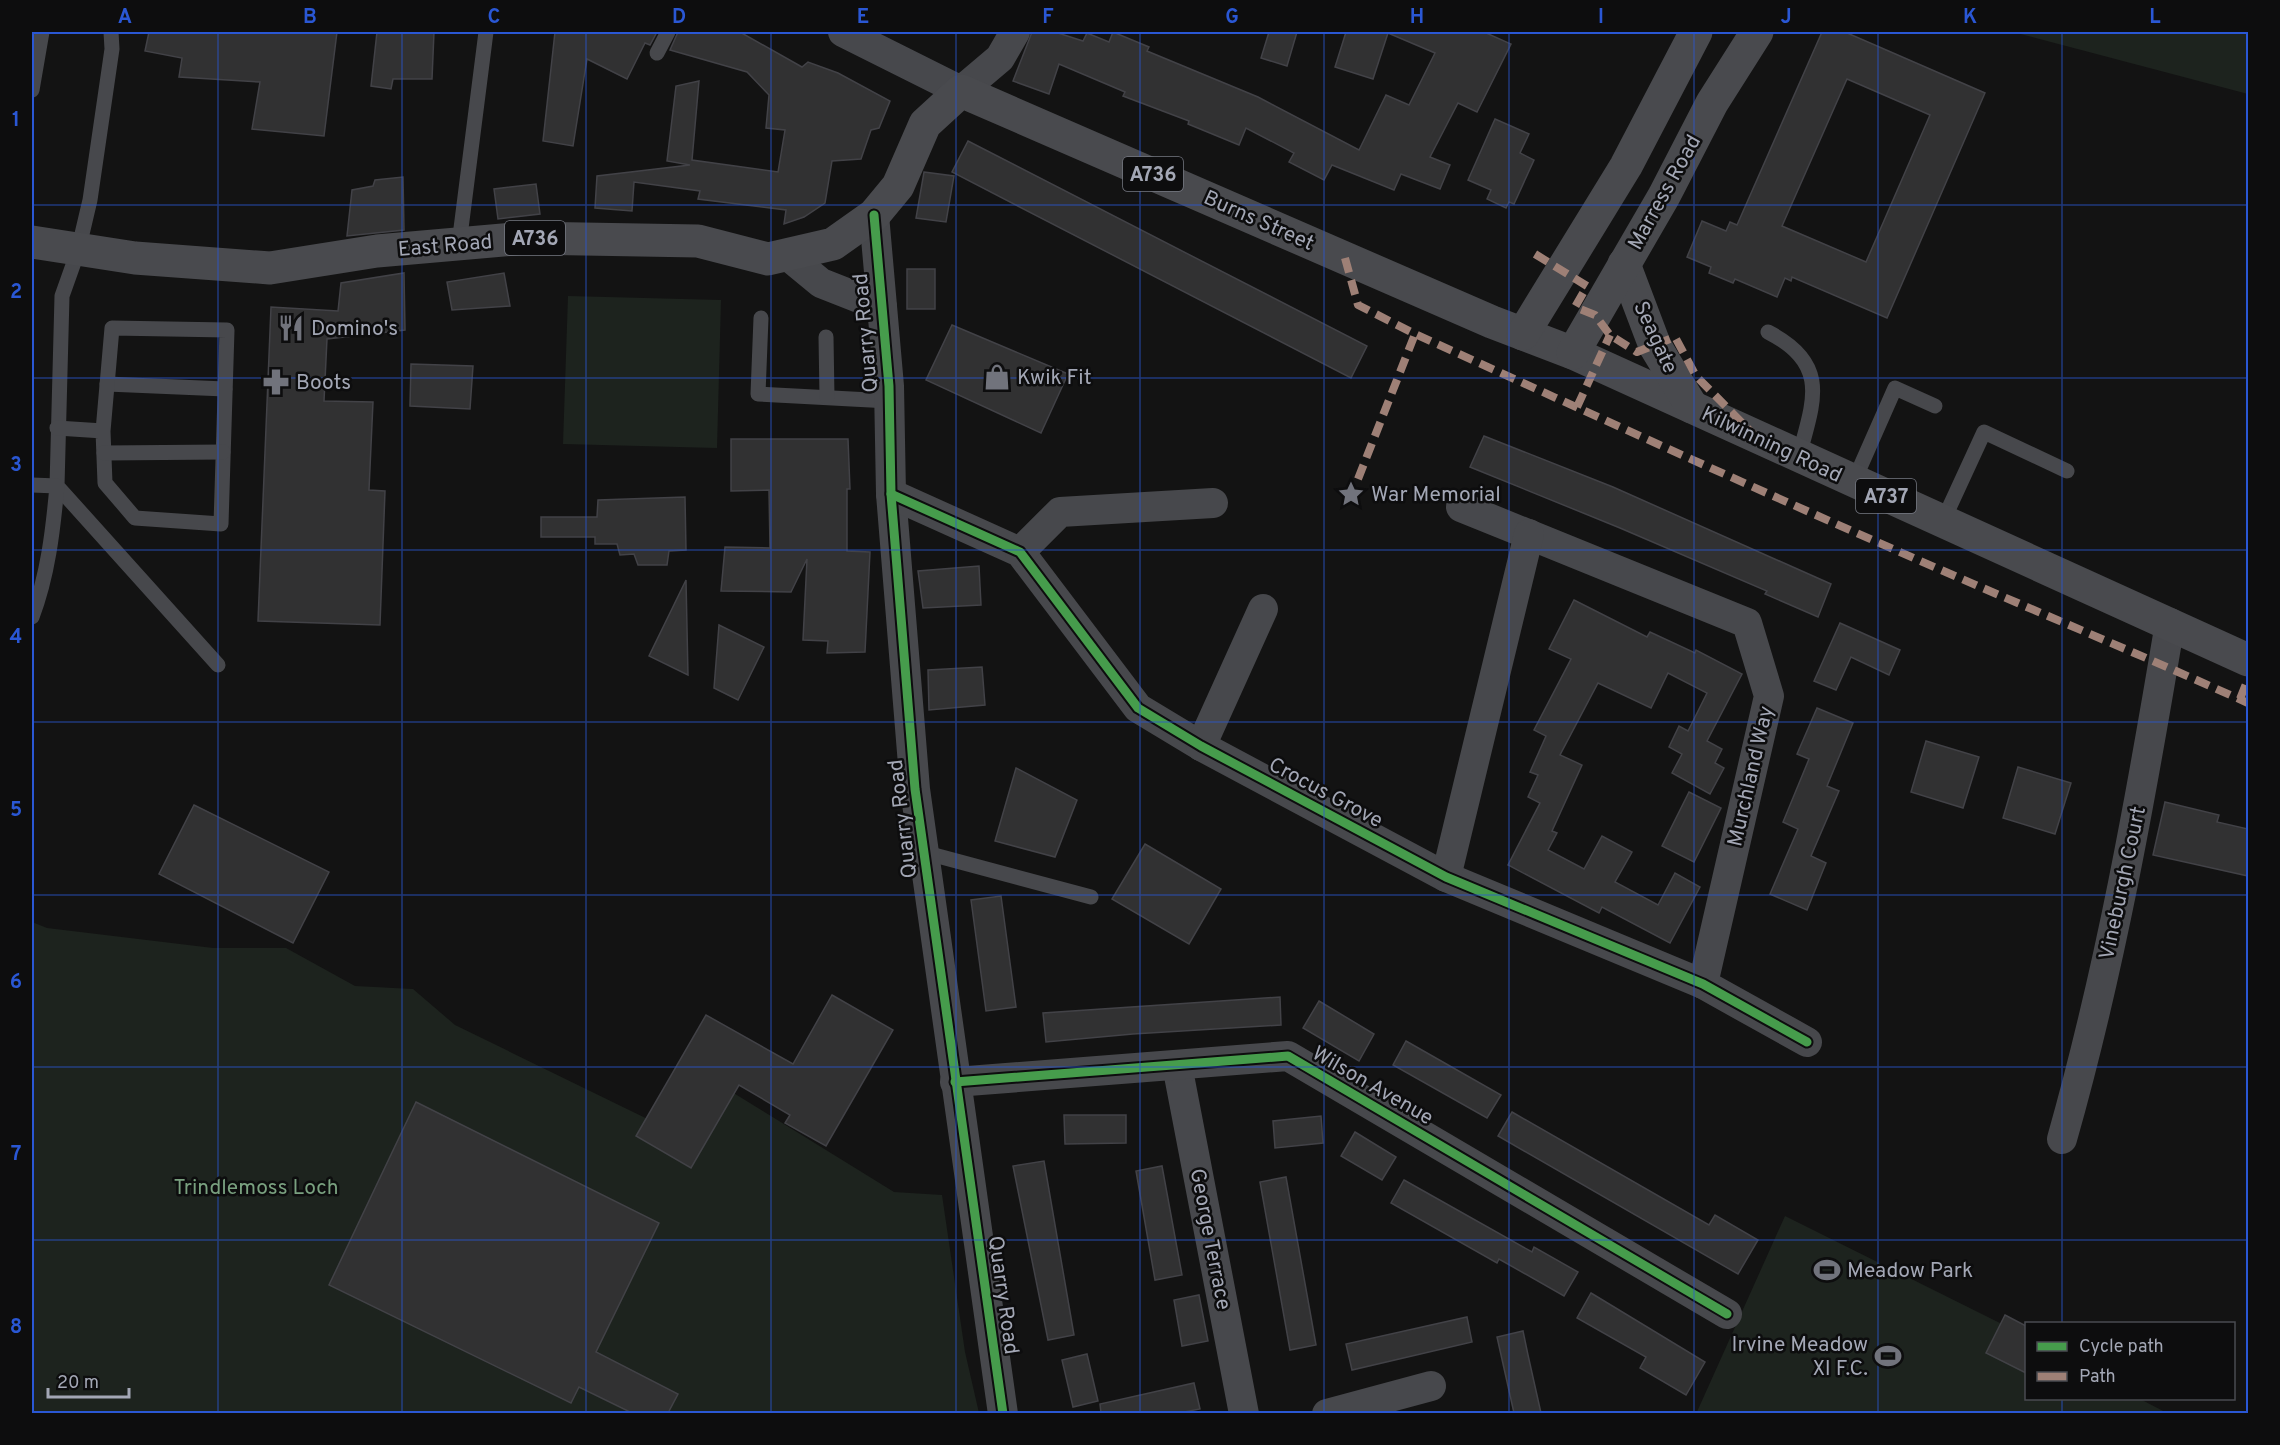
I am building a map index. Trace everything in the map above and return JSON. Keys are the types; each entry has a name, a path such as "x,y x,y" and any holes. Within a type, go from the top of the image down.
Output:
{"main road":[{"path":"1523,334 1626,166 1696,32"},
{"name":"Marress Road","path":"1573,353 1712,103 1757,32"},
{"name":"East Road","path":"32,242 78,251 135,258 270,268 377,251 526,238 698,241 768,259 832,244 874,215 898,186 925,124 961,91"},
{"name":"Burns Street","path":"961,91 1523,334"},
{"name":"Seagate","path":"1624,264 1655,346 1692,407"},
{"name":"Kilwinning Road","path":"1523,334 1573,353 2248,660"}],"street":[{"path":"843,32 961,91 1000,58 1015,32"},
{"name":"Quarry Road","path":"874,215 889,401 891,494 915,789 1003,1413"},
{"name":"Quarry Road","path":"787,255 821,283 882,307"},
{"name":"Crocus Grove","path":"891,494 1020,552 1138,708 1201,746 1446,877 1703,984 1808,1042"},
{"path":"1020,552 1060,512 1213,503"},
{"name":"Murchland Way","path":"1461,507 1747,623 1769,696 1703,984"},
{"path":"1446,877 1529,534"},
{"path":"1201,746 1263,609"},
{"name":"Vineburgh Court","path":"2062,1139 2079,1079 2138,815 2170,623"},
{"name":"Wilson Avenue","path":"955,1082 1288,1056 1727,1314"},
{"name":"George Terrace","path":"1177,1065 1244,1413"},
{"path":"1328,1413 1431,1386"}],"lane":[{"path":"32,90 42,32"},
{"path":"32,617 38,572 53,537 57,486 62,296 78,251 95,165 112,48 111,32"},
{"path":"459,244 486,32"},
{"path":"657,52 668,32"},
{"path":"761,318 758,394 889,401"},
{"path":"112,328 227,330 221,524 135,518 105,483 103,431 107,384 112,328"},
{"path":"1768,332 1789,343 1808,365 1813,402 1799,456"},
{"path":"826,337 827,398"},
{"path":"107,384 225,389"},
{"path":"1854,481 1896,388 1935,406"},
{"path":"57,428 103,431"},
{"path":"1943,521 1984,432 2067,471"},
{"path":"104,453 223,452"},
{"path":"32,485 57,486 219,665"},
{"path":"923,852 1091,897"}],"green space":[{"path":"2013,32 2248,32 2248,94"},
{"path":"568,296 721,300 717,448 563,444"},
{"name":"Trindlemoss Loch","path":"32,922 47,928 213,948 286,948 355,986 413,989 455,1025 668,1129 719,1084 894,1192 942,1195 965,1352 979,1413 32,1413"},
{"name":"Meadow Park","path":"1785,1216 2025,1336 2025,1400 2142,1400 2167,1413 1696,1414"}],"building":[{"path":"149,32 337,32 324,136 252,129 260,82 179,77 182,58 145,51"},
{"path":"377,32 434,32 432,79 393,79 391,89 371,86"},
{"path":"555,32 657,32 650,45 645,43 627,79 587,59 573,146 543,141"},
{"path":"678,32 740,32 802,67 808,62 838,73 890,101 879,128 871,130 861,159 832,161 825,203 804,217 784,224 786,210 698,199 700,191 634,182 632,211 595,208 597,176 690,165 667,161 676,86 699,81 692,160 778,172 785,130 766,128 769,95 747,72 670,50"},
{"path":"1032,32 1055,32 1083,41 1087,33 1109,42 1113,32 1149,47 1147,51 1258,97 1359,150 1386,95 1409,105 1435,53 1388,33 1373,79 1335,67 1346,32 1484,32 1511,44 1477,112 1458,103 1430,157 1450,165 1440,189 1401,174 1394,190 1332,165 1324,180 1289,162 1294,153 1246,128 1239,145 1188,124 1189,121 1123,96 1125,92 1059,64 1049,94 1013,81"},
{"path":"1269,32 1297,32 1287,66 1261,58"},
{"path":"1822,32 1845,32 1985,93 1887,318 1792,277 1791,281 1785,278 1777,297 1735,279 1733,283 1709,273 1711,267 1687,257 1702,221 1726,231 1730,222 1737,225","holes":["1847,79 1930,115 1866,262 1782,226"]},
{"path":"1495,119 1529,134 1520,153 1534,160 1514,204 1509,202 1506,208 1487,199 1491,190 1468,180"},
{"path":"968,141 1367,346 1351,378 952,172"},
{"path":"924,172 954,176 946,222 916,218"},
{"path":"403,177 404,230 347,236 352,190 373,186 375,180"},
{"path":"536,184 540,214 498,219 494,189"},
{"path":"907,269 935,269 935,309 907,309"},
{"path":"404,273 405,330 327,339 324,401 373,402 369,490 385,491 380,625 258,621 271,307 338,311 341,283"},
{"path":"504,273 510,306 452,310 447,282"},
{"name":"Kwik Fit","path":"952,325 1068,374 1041,433 926,380"},
{"path":"411,364 473,366 470,409 410,406"},
{"path":"1484,436 1613,487 1831,584 1818,617 1765,594 1767,591 1470,467"},
{"path":"731,439 848,439 850,489 847,489 847,551 870,552 865,652 827,653 828,641 803,640 807,559 791,592 721,591 725,547 770,548 769,490 731,491"},
{"path":"685,497 686,550 669,551 667,565 638,565 634,554 620,555 617,544 595,544 595,537 541,537 541,517 597,517 598,500"},
{"path":"979,566 981,605 923,608 918,571"},
{"path":"686,580 688,675 649,656"},
{"path":"1574,600 1647,637 1650,632 1695,653 1696,650 1742,674 1707,741 1722,749 1715,763 1724,768 1710,794 1672,773 1682,754 1669,747 1679,726 1688,731 1707,693 1668,673 1651,708 1598,683 1560,755 1582,765 1552,831 1557,833 1548,850 1584,869 1602,836 1632,852 1615,882 1658,905 1675,873 1700,887 1670,943 1602,907 1599,913 1508,865 1540,803 1528,797 1538,775 1530,772 1546,736 1534,730 1571,659 1549,649"},
{"path":"1840,623 1900,650 1889,675 1851,657 1836,690 1814,681"},
{"path":"719,625 764,647 738,700 714,688"},
{"path":"982,667 985,705 929,710 928,670"},
{"path":"1817,708 1853,723 1827,786 1839,791 1811,856 1826,863 1807,910 1770,894 1798,829 1783,822 1809,759 1797,754"},
{"path":"1926,741 1979,757 1963,808 1911,792"},
{"path":"2018,767 2071,783 2055,834 2003,818"},
{"path":"1016,768 1077,800 1055,857 995,841"},
{"path":"1689,792 1721,808 1694,862 1662,846"},
{"path":"2165,802 2219,815 2217,822 2248,829 2248,876 2153,855"},
{"path":"194,805 329,872 293,943 159,874"},
{"path":"1145,844 1221,889 1189,944 1112,899"},
{"path":"1001,896 1016,1007 986,1011 971,900"},
{"path":"832,995 893,1030 826,1146 785,1123 790,1115 739,1085 691,1168 636,1136 706,1015 793,1064"},
{"path":"1280,997 1281,1025 1046,1042 1043,1013"},
{"path":"1319,1001 1374,1034 1359,1061 1303,1028"},
{"path":"1406,1041 1501,1095 1487,1118 1393,1065"},
{"path":"416,1102 659,1223 596,1352 678,1394 668,1413 632,1413 579,1387 571,1403 329,1285"},
{"path":"1512,1112 1709,1225 1715,1215 1758,1240 1738,1274 1498,1136"},
{"path":"1064,1115 1126,1115 1126,1143 1065,1144"},
{"path":"1321,1116 1323,1143 1275,1148 1273,1121"},
{"path":"1355,1132 1396,1157 1382,1180 1341,1156"},
{"path":"1044,1161 1074,1335 1048,1340 1013,1166"},
{"path":"1162,1166 1182,1275 1155,1280 1136,1171"},
{"path":"1286,1177 1316,1345 1290,1350 1260,1182"},
{"path":"1404,1180 1532,1252 1534,1247 1578,1272 1564,1296 1499,1259 1497,1263 1391,1203"},
{"path":"1591,1293 1705,1362 1686,1395 1640,1368 1646,1357 1577,1318"},
{"path":"1199,1295 1208,1341 1182,1346 1174,1300"},
{"path":"2005,1315 2025,1325 2025,1372 1986,1353"},
{"path":"1467,1317 1472,1342 1352,1370 1346,1344"},
{"path":"1523,1331 1541,1413 1514,1413 1497,1337"},
{"path":"1087,1354 1098,1401 1073,1407 1062,1360"},
{"path":"1194,1383 1200,1409 1179,1413 1101,1413 1100,1404"}],"marked path":[{"path":"1535,254 1587,286 1575,307 1595,315 1610,335 1637,352 1675,337 1696,376 1755,436"},
{"path":"1345,258 1358,305 1415,334 1847,529 2248,703"},
{"path":"1358,479 1415,334"},
{"path":"1577,407 1610,335"},
{"path":"2240,699 2248,679"}],"cycle path":[{"path":"874,215 889,386 891,494 915,789 1003,1414"},
{"path":"891,494 1020,552 1138,708 1201,746 1446,877 1703,984 1807,1042"},
{"path":"955,1082 1288,1056 1727,1314"}],"place":[{"name":"Domino's","path":"291,328"},
{"name":"Kwik Fit","path":"997,377"},
{"name":"Boots","path":"276,382"},
{"name":"War Memorial","path":"1351,494"},
{"name":"Meadow Park","path":"1827,1270"},
{"name":"Irvine Meadow XI F.C.","path":"1888,1356"}]}
